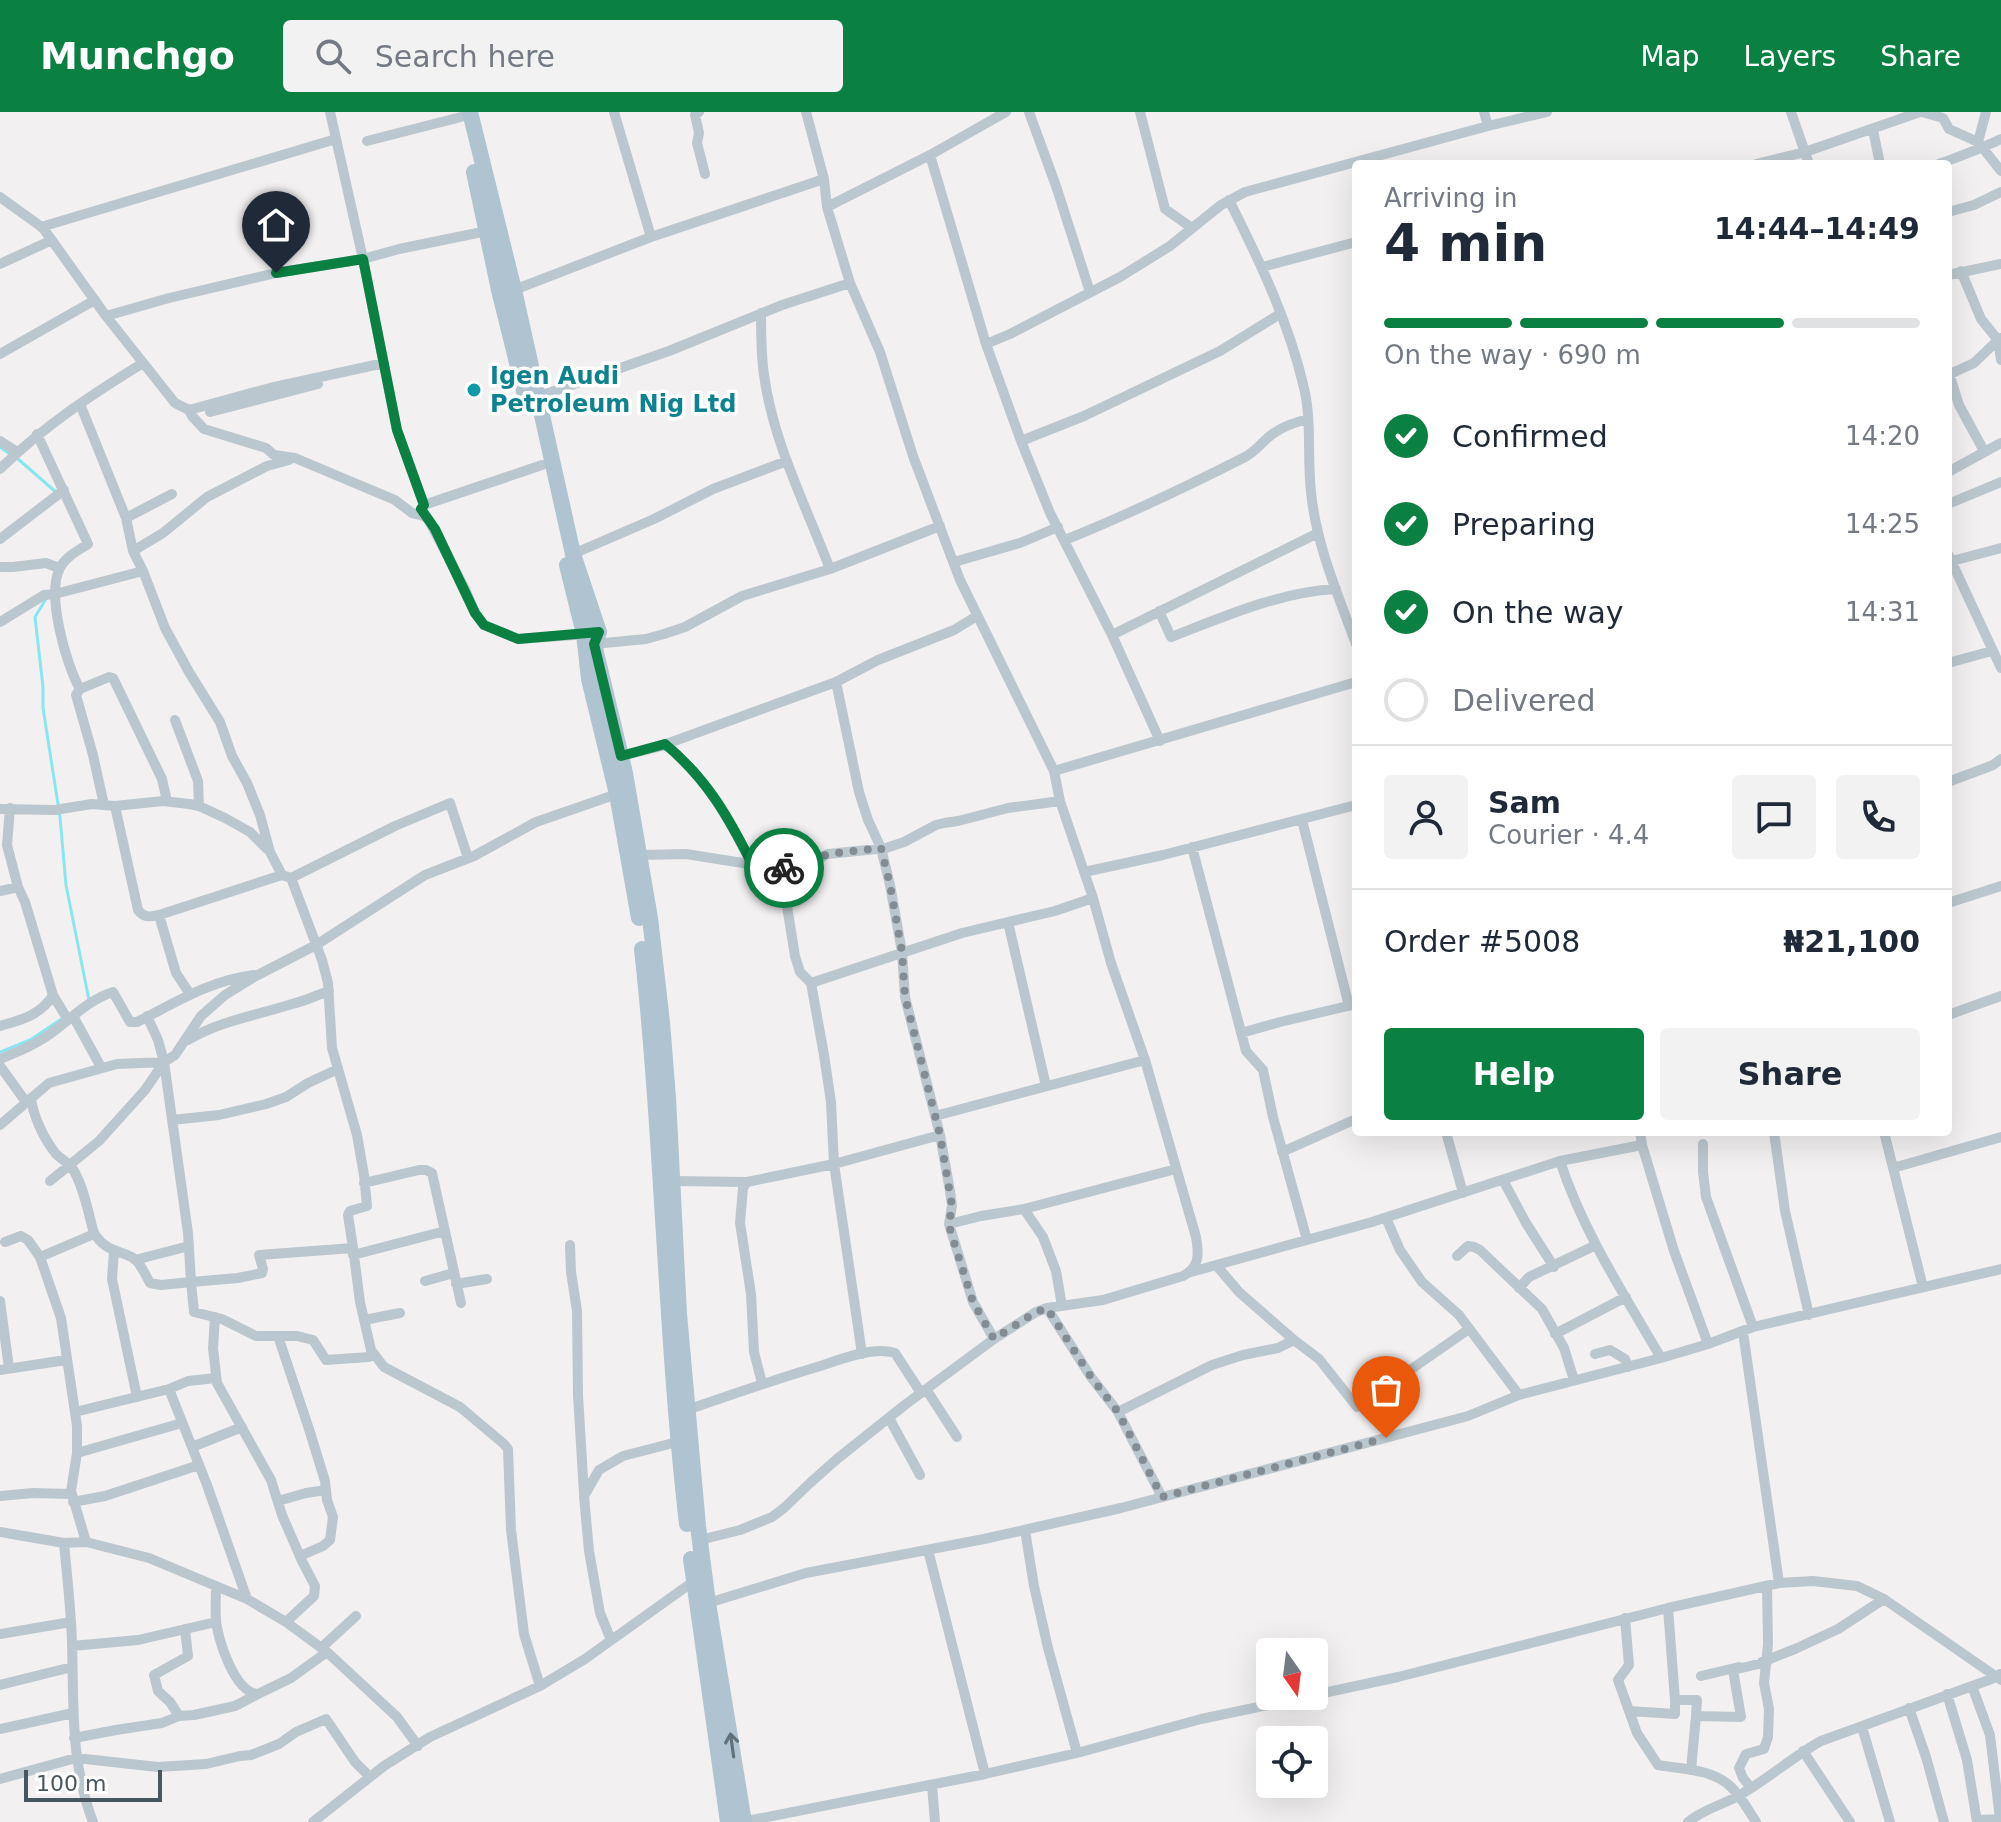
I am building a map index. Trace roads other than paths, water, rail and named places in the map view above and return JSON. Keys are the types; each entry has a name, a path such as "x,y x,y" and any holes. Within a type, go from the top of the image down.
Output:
{"main road":[{"path":"464,114 487,231 542,465 592,637 589,679 617,794 639,920 650,1021 677,1442 728,1822"},
{"path":"464,114 514,290 621,756 640,855 662,1022 679,1314 700,1540 743,1822"}],"street":[{"path":"330,112 397,430 424,511 484,625 518,639 646,639 685,627 742,596 830,569 940,526"},
{"path":"614,112 651,237"},
{"path":"699,112 695,115 699,133 697,143 705,174"},
{"path":"806,112 824,179 827,207 850,283 880,352 913,456 977,616 1054,771 1060,801 1111,963 1145,1060 1198,1246 1198,1261 1191,1272"},
{"path":"827,207 1006,112"},
{"path":"1029,112 1090,292"},
{"path":"1140,112 1165,209 1192,228"},
{"path":"1484,112 1488,126"},
{"path":"1363,160 1547,112"},
{"path":"1791,112 1808,160"},
{"path":"1772,160 1805,152 1921,112 1943,118 1949,129 1981,145 2001,171"},
{"path":"1981,145 1986,112"},
{"path":"367,141 464,114"},
{"path":"1873,130 1879,160"},
{"path":"41,227 336,139"},
{"path":"1948,160 2001,139"},
{"path":"930,155 986,344 1021,441 1050,513 1112,635 1160,741"},
{"path":"986,344 1090,292 1170,246 1229,200 1245,192 1352,163"},
{"path":"514,290 651,237 824,179"},
{"path":"1952,211 1974,205 2001,192"},
{"path":"0,197 41,227 175,403 191,413 204,429 266,448 274,455 295,458 395,500 412,513 542,465"},
{"path":"1229,200 1262,267 1292,345 1305,390 1311,492 1318,533 1352,633"},
{"path":"106,316 276,273 363,259 487,231"},
{"path":"0,264 52,240"},
{"path":"1262,267 1352,243"},
{"path":"2001,264 1952,271 1981,319 1999,338 2001,360"},
{"path":"537,397 850,283"},
{"path":"0,354 95,300"},
{"path":"761,313 764,376 787,461 830,569"},
{"path":"1021,441 1084,416 1220,351 1280,314"},
{"path":"1952,372 1974,363 1999,338"},
{"path":"0,469 37,434 143,363"},
{"path":"191,413 384,365"},
{"path":"1952,383 1959,405 1984,451"},
{"path":"80,404 126,518 133,551 165,628 220,722 232,756 260,815 270,852"},
{"path":"1065,540 1174,493 1249,455 1275,432 1308,419"},
{"path":"0,567 54,566 88,544 61,493 37,434"},
{"path":"0,441 14,455"},
{"path":"1952,470 2001,443"},
{"path":"133,551 163,533 207,497 267,466 295,458"},
{"path":"573,554 713,489 787,461"},
{"path":"1952,502 2001,482"},
{"path":"0,539 61,493"},
{"path":"126,518 172,494"},
{"path":"954,562 1020,543 1058,527"},
{"path":"1112,635 1318,533"},
{"path":"1952,558 2001,548"},
{"path":"1952,562 2001,668"},
{"path":"54,566 50,595 74,680 80,689"},
{"path":"0,622 50,595 143,571"},
{"path":"1159,611 1171,637 1272,600 1336,589"},
{"path":"621,756 665,744 836,682 878,660 954,630 977,616"},
{"path":"1952,661 2001,640"},
{"path":"167,801 162,779 113,678 104,678 80,689 76,695 141,915 159,915 286,877 450,803 468,858"},
{"path":"836,682 859,792 881,848 890,885 902,952 905,997 940,1135 952,1206 949,1224 973,1302 994,1339"},
{"path":"1054,771 1352,683"},
{"path":"175,720 198,781 199,806"},
{"path":"665,744 712,792 752,864"},
{"path":"1952,780 2001,759"},
{"path":"50,1181 99,1141 123,1116 164,1062 175,1055 201,1016 225,995 316,945 411,882 468,858 536,822 617,794"},
{"path":"101,1067 53,995 7,845 5,808 59,809 92,804 109,806 167,801 199,806 250,832 270,852 286,877 316,945 329,991 332,1048 357,1135 367,1206 350,1211 348,1215 371,1350 369,1357 326,1360 313,1340 297,1336 256,1336 215,1317 194,1312 189,1246 164,1062 147,1016"},
{"path":"640,855 686,854 781,869 828,854 904,842 936,825 1008,808 1060,801"},
{"path":"1084,872 1352,806"},
{"path":"1241,1033 1352,1005 1302,820"},
{"path":"1192,847 1246,1051 1263,1070 1307,1240"},
{"path":"781,869 795,956 800,972 811,983 831,1102 834,1164 862,1354"},
{"path":"1952,902 2001,886"},
{"path":"0,891 18,887"},
{"path":"811,983 962,933 1055,911 1093,898"},
{"path":"159,915 176,973 190,994"},
{"path":"1008,922 1046,1086"},
{"path":"0,1059 31,1046 68,1016 113,992 130,1022 137,1022 222,981 260,974"},
{"path":"185,1041 199,1033 329,991"},
{"path":"0,1026 41,1010 53,995"},
{"path":"1952,1014 2001,996"},
{"path":"935,1116 1145,1060"},
{"path":"0,1125 49,1083 117,1064 164,1062"},
{"path":"0,1066 28,1100 32,1113 57,1154 71,1165 82,1189 94,1234 114,1251 138,1262 150,1283 161,1285 238,1278 262,1273 259,1255 389,1247 445,1231"},
{"path":"172,1120 219,1115 266,1104 286,1097 338,1069"},
{"path":"1282,1152 1352,1121"},
{"path":"673,1181 747,1182 834,1164 940,1135"},
{"path":"1447,1136 1463,1193"},
{"path":"1641,1136 1674,1251 1708,1344"},
{"path":"1775,1136 1785,1211 1809,1315"},
{"path":"1885,1136 1923,1287"},
{"path":"1893,1168 2001,1137"},
{"path":"1703,1144 1706,1197 1748,1330 1773,1585 1764,1683 1769,1709 1766,1744 1764,1749 1746,1754 1739,1768 1751,1788"},
{"path":"700,1540 740,1530 772,1517 889,1418 994,1339 1036,1312 1103,1300 1191,1272 1386,1218 1560,1161 1642,1145"},
{"path":"1560,1161 1596,1245 1661,1358"},
{"path":"949,1224 1024,1209 1176,1169"},
{"path":"364,1183 419,1170 432,1173 461,1303"},
{"path":"1503,1180 1554,1267"},
{"path":"747,1182 743,1188 740,1223 751,1294 754,1352 762,1383"},
{"path":"1024,1209 1043,1237 1056,1271 1062,1306"},
{"path":"1386,1218 1400,1250 1422,1282 1459,1315 1519,1395"},
{"path":"40,1257 94,1234"},
{"path":"5,1242 25,1237 40,1257 59,1309 77,1426 72,1498 86,1542"},
{"path":"570,1245 577,1311 578,1395 591,1567 600,1613 611,1640"},
{"path":"1519,1288 1529,1277 1596,1245"},
{"path":"135,1260 189,1246"},
{"path":"1457,1256 1468,1246 1484,1253 1542,1309 1570,1365 1574,1380"},
{"path":"114,1251 112,1279 137,1397"},
{"path":"1216,1265 1239,1292 1319,1359 1357,1407 1469,1329"},
{"path":"708,1603 806,1573 1025,1530 1162,1497 1468,1416 1519,1395 1661,1358 1748,1330 2001,1269"},
{"path":"425,1281 487,1279"},
{"path":"1555,1334 1626,1297"},
{"path":"0,1301 4,1369 66,1360"},
{"path":"1047,1308 1091,1377 1118,1412 1162,1497"},
{"path":"364,1320 400,1313"},
{"path":"215,1317 213,1348 216,1378 271,1480 315,1586 314,1596 286,1622"},
{"path":"278,1336 325,1481 333,1517 330,1540 300,1556"},
{"path":"1118,1412 1212,1365 1278,1348 1294,1340"},
{"path":"371,1350 384,1367 460,1407 508,1449 511,1530 524,1634 540,1686"},
{"path":"1595,1354 1610,1350 1625,1359 1628,1367"},
{"path":"687,1410 762,1383 862,1354 888,1351 895,1353 957,1437"},
{"path":"75,1412 169,1389 188,1381 216,1378"},
{"path":"169,1389 247,1599"},
{"path":"889,1418 920,1475"},
{"path":"77,1453 182,1423"},
{"path":"192,1447 242,1427"},
{"path":"584,1496 599,1470 623,1456 677,1442"},
{"path":"0,1496 33,1493 72,1498 105,1496 199,1465"},
{"path":"278,1501 326,1490"},
{"path":"1025,1530 1048,1648 1077,1753"},
{"path":"0,1532 64,1543 86,1542 149,1558 247,1599 324,1650 397,1717 418,1746"},
{"path":"64,1543 71,1622 76,1758 84,1799 93,1822"},
{"path":"928,1550 985,1774"},
{"path":"313,1822 384,1766 430,1737 540,1686 585,1659 694,1581"},
{"path":"1328,1692 1668,1608 1773,1585 1813,1581 1857,1586 1884,1599 2000,1677"},
{"path":"216,1586 216,1622 231,1670 244,1689 252,1695 258,1694"},
{"path":"1696,1716 1741,1717 1733,1670 1767,1662 1838,1629 1884,1599"},
{"path":"1629,1711 1675,1714 1668,1608"},
{"path":"74,1738 162,1723 179,1716 235,1706 291,1678 324,1650 356,1616"},
{"path":"1625,1618 1629,1665 1618,1680 1637,1733 1658,1765 1712,1775 1729,1784 1756,1822"},
{"path":"0,1634 71,1622"},
{"path":"72,1646 138,1640 216,1622"},
{"path":"179,1716 158,1691 154,1675 188,1656 185,1629"},
{"path":"1701,1676 1767,1662"},
{"path":"0,1685 72,1667"},
{"path":"1688,1822 1739,1796 1821,1741 2000,1677"},
{"path":"1947,1694 1967,1760 1977,1821 2000,1819 1990,1735 1972,1686"},
{"path":"1675,1700 1697,1700 1691,1770"},
{"path":"743,1822 985,1774 1256,1708"},
{"path":"1909,1708 1944,1822"},
{"path":"0,1729 73,1713"},
{"path":"0,1779 76,1758 158,1767 206,1764 251,1755 326,1719 355,1762 370,1777"},
{"path":"1862,1727 1890,1822"},
{"path":"1803,1751 1850,1822"},
{"path":"932,1785 935,1822"}],"waterway":[{"path":"0,447 11,455"},
{"path":"18,459 57,493"},
{"path":"46,599 35,617 43,708 60,817 66,885 89,1000"},
{"path":"0,1052 30,1040 63,1018"}],"place":[{"name":"Igen Audi Petroleum Nig Ltd","path":"474,390"}]}
